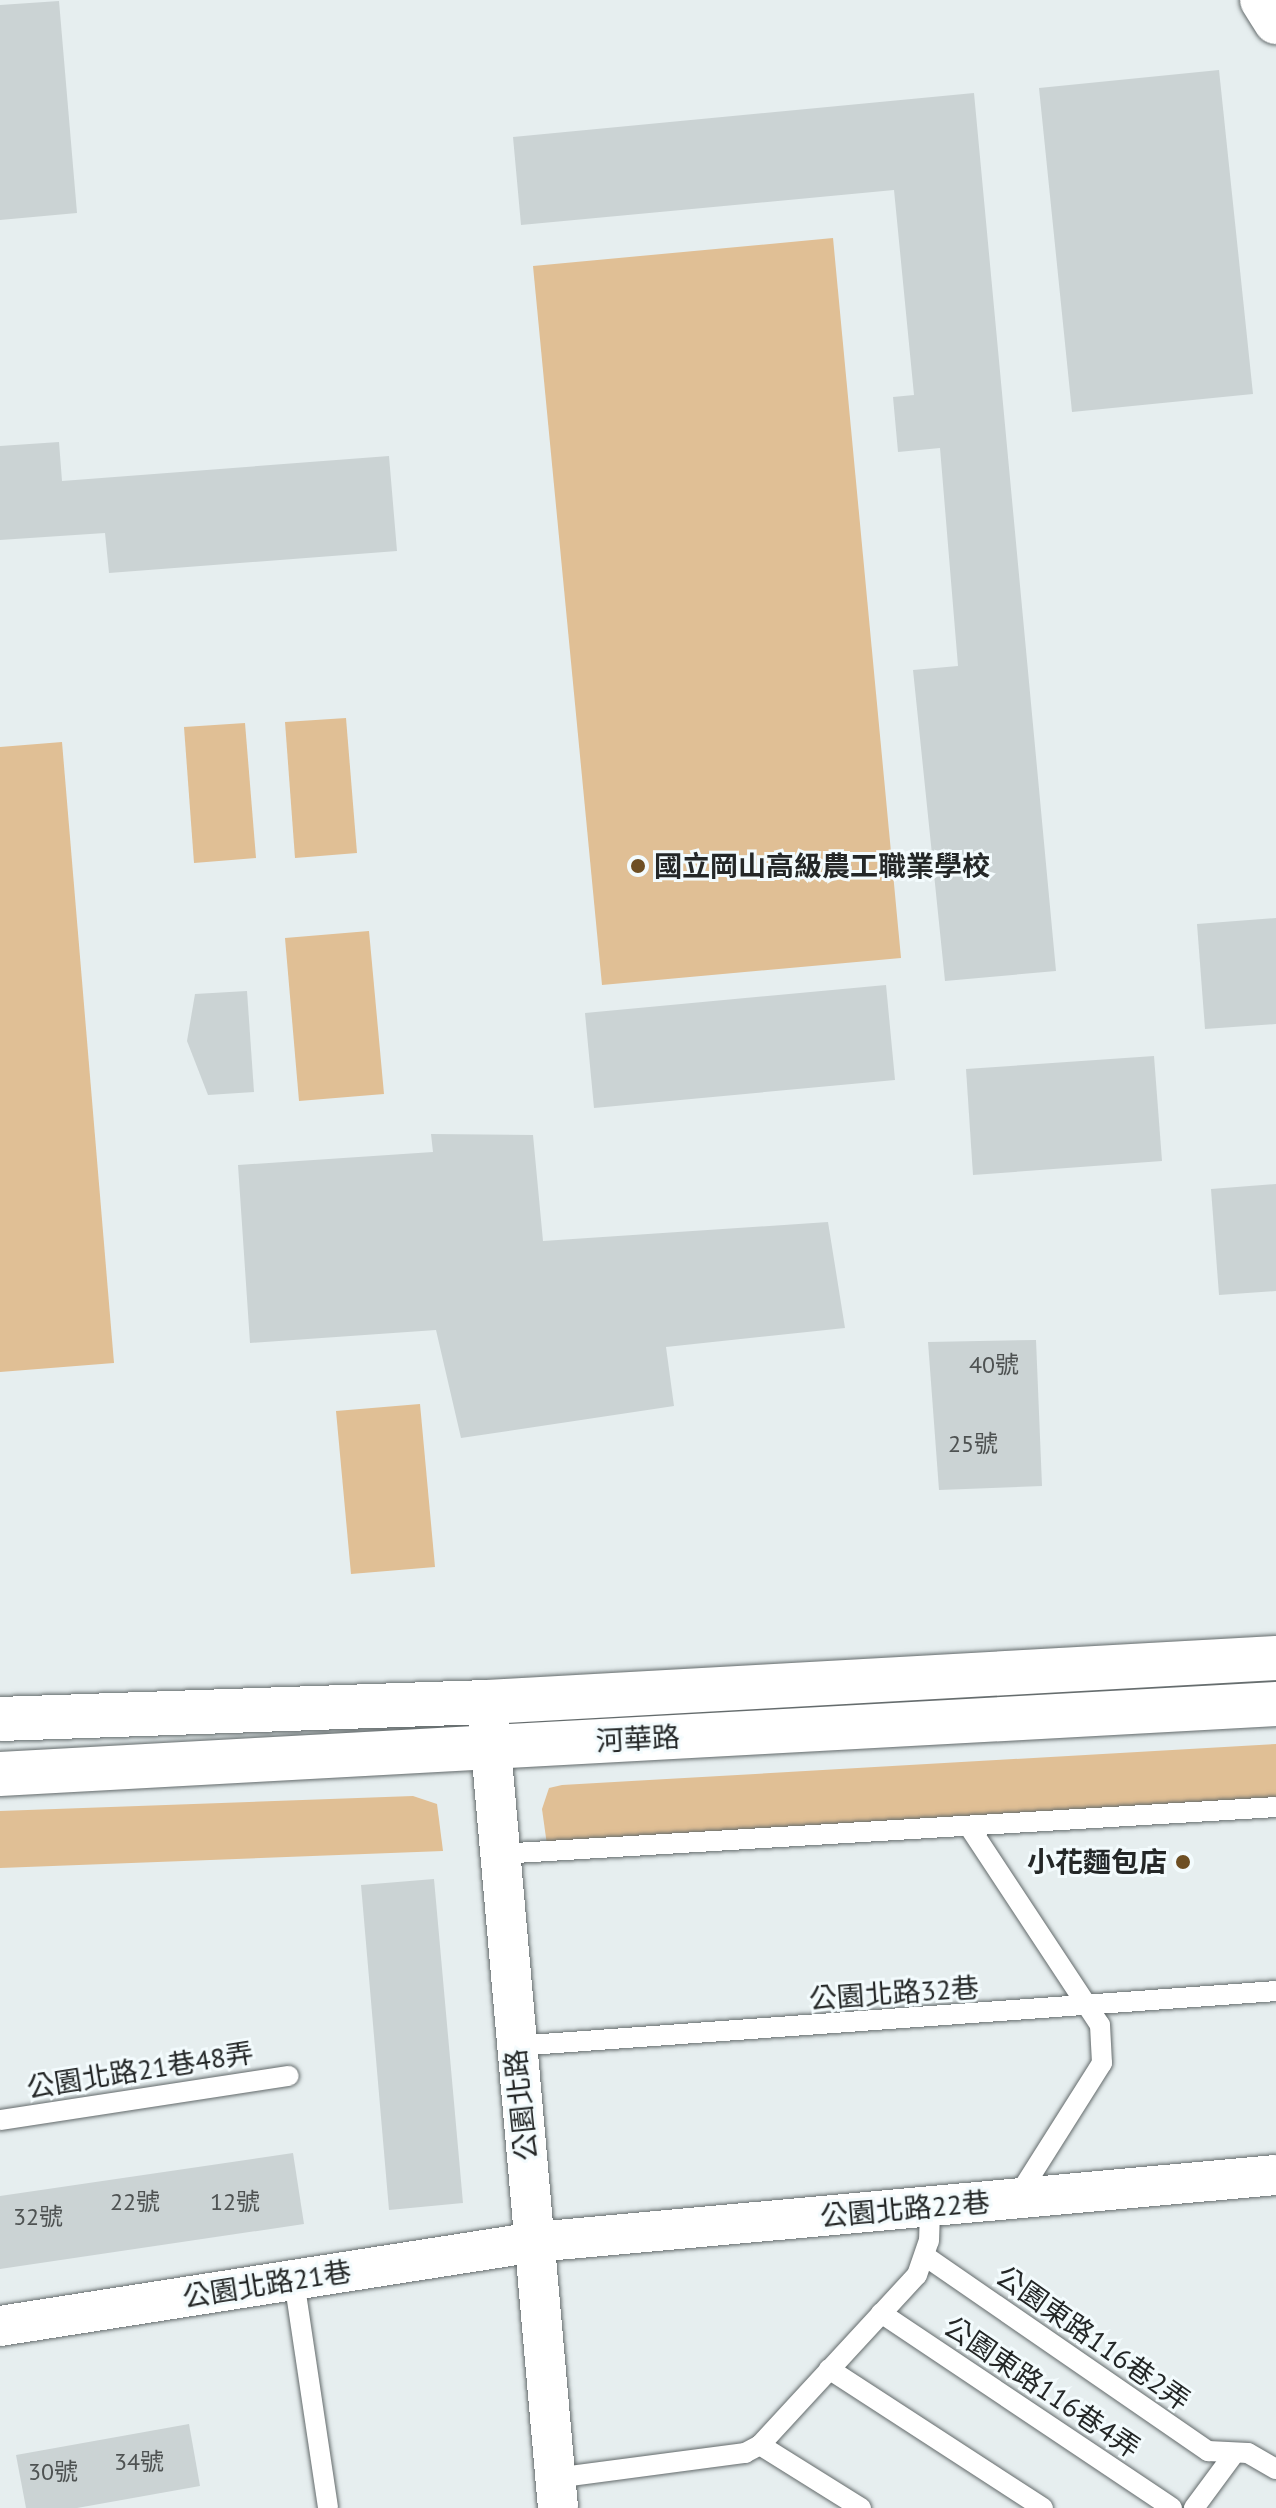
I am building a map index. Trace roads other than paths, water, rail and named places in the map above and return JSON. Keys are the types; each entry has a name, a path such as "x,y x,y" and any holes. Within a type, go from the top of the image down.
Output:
{"street":[{"path":"1262,0 1276,22"},
{"name":"河華路","path":"0,1719 487,1702 1276,1658"},
{"name":"公園北路","path":"487,1702 556,2493"},
{"name":"河華路","path":"0,1774 1276,1704"},
{"name":"公園北路22巷","path":"535,2242 1276,2175"},
{"name":"公園北路21巷","path":"0,2326 535,2242"}],"lane":[{"path":"499,1854 970,1828 1276,1807"},
{"path":"970,1828 1093,2007 1102,2063 1016,2199"},
{"name":"公園北路32巷","path":"515,2046 1093,2007 1276,1991"},
{"name":"公園北路21巷48弄","path":"0,2120 289,2076"},
{"path":"556,2493 745,2453 760,2445 881,2313 925,2256 930,2207"},
{"name":"公園東路116巷2弄","path":"925,2256 1208,2451 1258,2456 1276,2469"},
{"path":"294,2280 328,2507"},
{"name":"公園東路116巷4弄","path":"881,2313 1172,2508"},
{"path":"829,2369 1043,2508"},
{"path":"760,2445 861,2508"},
{"path":"1194,2508 1234,2454"}],"place":[{"name":"國立岡山高級農工職業學校","path":"638,866"},
{"name":"小花麵包店","path":"1183,1862"}]}
